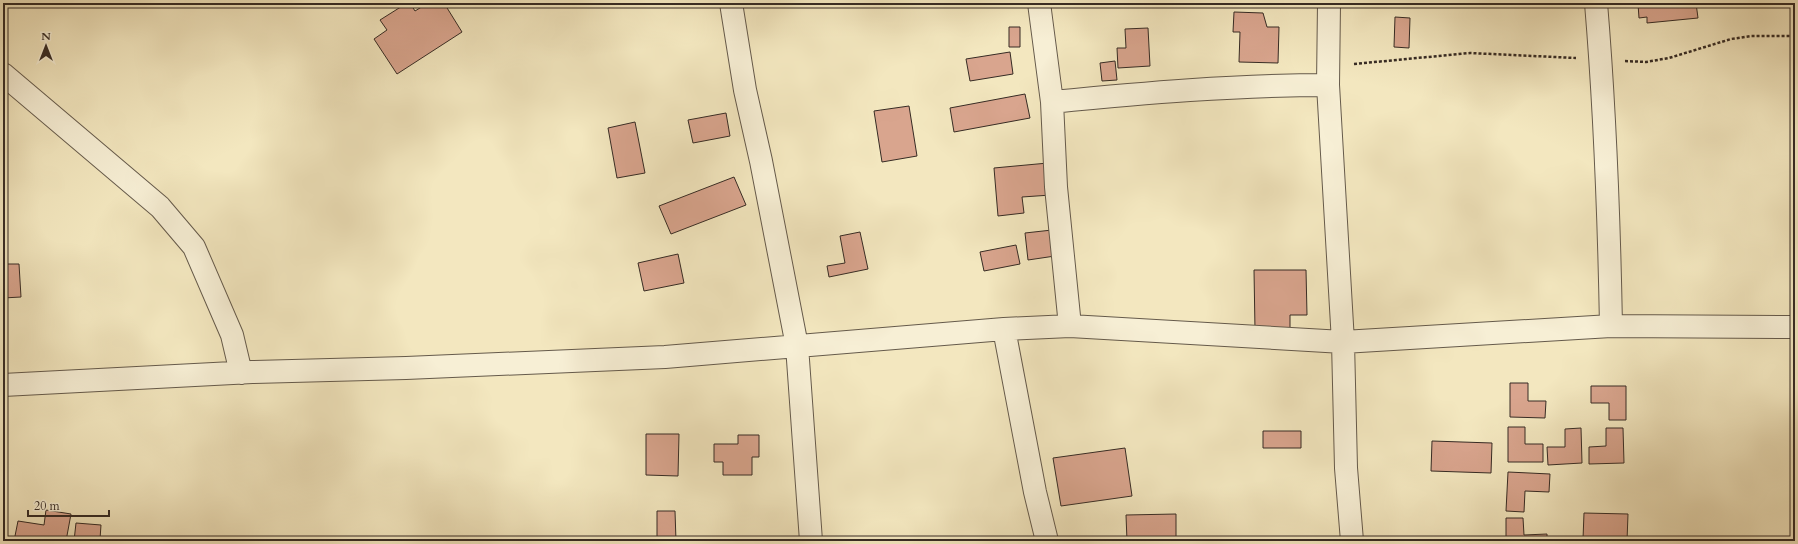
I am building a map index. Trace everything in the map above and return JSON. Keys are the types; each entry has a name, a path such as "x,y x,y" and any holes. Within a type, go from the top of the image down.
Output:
{"street":[{"path":"731,3 745,90 761,161 797,346 811,541"},
{"path":"1040,3 1052,102 1056,187 1070,326"},
{"path":"1329,3 1328,76 1343,342 1346,468 1352,541"},
{"path":"1596,3 1601,60 1609,207 1611,326"},
{"path":"3,74 160,207 194,247 232,335 241,373"},
{"path":"1052,102 1218,88 1273,85 1328,76"},
{"path":"3,385 241,373 406,368 657,357 1004,329 1070,326 1343,342 1611,326 1795,327"},
{"path":"1004,329 1035,492 1046,541"}],"path":[{"path":"1328,76 1470,53 1646,62 1669,58 1731,39 1751,36 1795,36"}],"building":[{"path":"407,3 410,3 415,11 428,3 444,3 462,32 397,74 374,39 387,30 380,20"},
{"path":"1696,3 1698,18 1647,23 1647,17 1639,18 1638,4"},
{"path":"1234,12 1263,13 1267,27 1279,27 1278,63 1239,62 1240,32 1233,32"},
{"path":"1395,17 1410,18 1409,48 1394,47"},
{"path":"1009,27 1020,27 1020,47 1009,47"},
{"path":"1148,28 1150,66 1118,68 1117,48 1126,48 1125,29"},
{"path":"1010,52 1013,74 970,81 966,59"},
{"path":"1115,61 1117,80 1102,81 1100,63"},
{"path":"1025,94 1030,118 954,132 950,108"},
{"path":"909,106 917,156 882,162 874,111"},
{"path":"726,113 730,136 693,143 688,120"},
{"path":"635,122 645,173 617,178 608,128"},
{"path":"1048,163 1051,195 1022,197 1024,213 998,216 994,168"},
{"path":"734,177 746,205 671,234 659,206"},
{"path":"1052,230 1055,256 1028,260 1025,233"},
{"path":"860,232 868,269 829,277 827,266 845,263 840,236"},
{"path":"1016,245 1020,264 984,271 980,252"},
{"path":"678,254 684,283 644,291 638,263"},
{"path":"3,264 19,264 21,297 3,298"},
{"path":"1254,270 1306,270 1307,315 1290,315 1290,330 1255,330"},
{"path":"1510,383 1528,383 1528,401 1546,401 1545,418 1510,417"},
{"path":"1591,386 1626,386 1626,420 1609,420 1609,403 1591,403"},
{"path":"1508,427 1525,427 1525,444 1543,444 1543,462 1508,462"},
{"path":"1581,428 1582,463 1548,465 1547,447 1565,447 1565,429"},
{"path":"1606,428 1623,428 1624,463 1589,464 1589,447 1606,446"},
{"path":"1263,431 1301,431 1301,448 1263,448"},
{"path":"646,434 679,434 678,476 646,475"},
{"path":"738,435 759,435 759,457 752,457 752,475 723,475 723,462 714,462 714,444 738,444"},
{"path":"1432,441 1492,443 1491,473 1431,471"},
{"path":"1125,448 1132,496 1061,506 1053,458"},
{"path":"1508,472 1550,474 1549,492 1525,491 1524,512 1506,511"},
{"path":"46,510 71,514 66,541 14,541 18,521 44,525"},
{"path":"657,511 675,511 676,541 657,541"},
{"path":"1584,513 1628,514 1627,541 1583,539"},
{"path":"1176,514 1176,541 1127,541 1126,515"},
{"path":"1506,518 1523,518 1524,535 1547,534 1547,541 1506,541"},
{"path":"76,523 101,525 100,539 117,541 74,541"}]}
